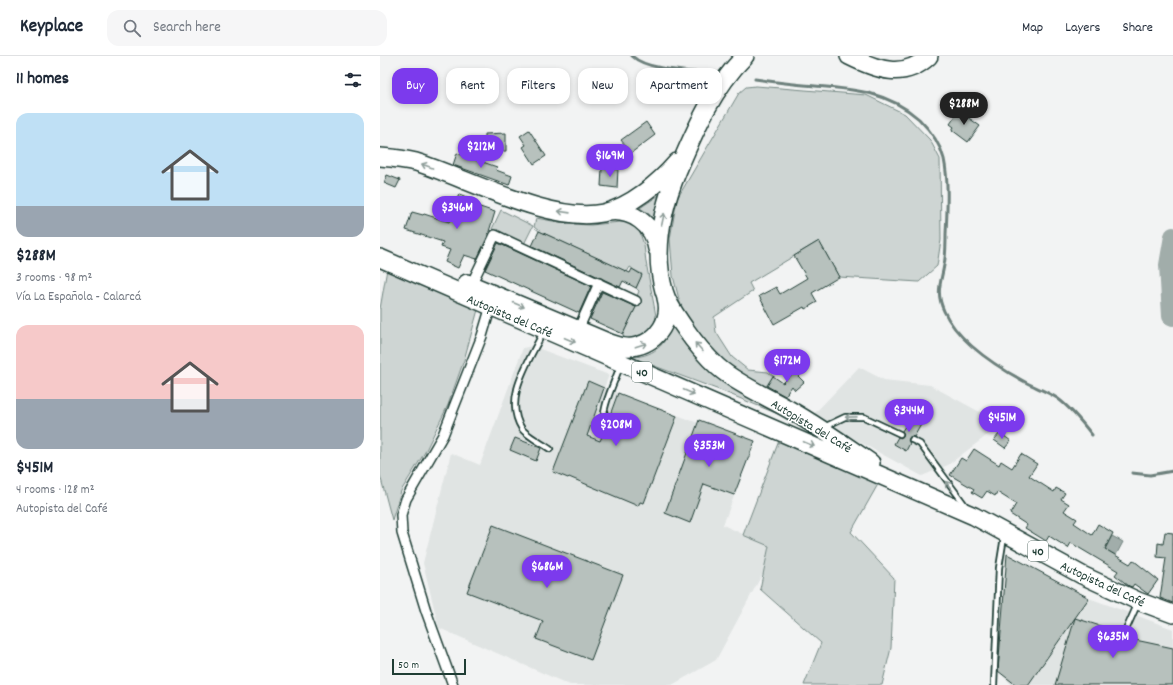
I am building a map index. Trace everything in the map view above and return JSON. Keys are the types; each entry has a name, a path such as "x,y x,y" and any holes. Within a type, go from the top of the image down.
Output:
{"highway":[{"name":"40","path":"380,157 415,162 526,203 552,210 572,213 603,213 627,203 649,189 669,171 686,151 716,91 734,67 745,56"},
{"path":"849,56 885,71 906,70 920,64 929,56"},
{"name":"Autopista del Café","path":"686,151 672,185 662,221 658,257 664,291 674,313 696,344 718,367 747,388 821,428 905,485"},
{"path":"603,213 616,211 630,214 642,221 651,231 656,244 658,257"},
{"path":"380,247 578,330 626,348 646,344 653,339 664,326 667,308 664,291"},
{"name":"Autopista del Café","path":"380,258 905,485 974,516 1082,575 1138,601 1173,614"}],"street":[{"path":"471,285 495,235 636,301"},
{"path":"578,330 599,283"},
{"path":"453,685 426,611 402,533 401,516 406,499 443,436 482,336 491,306"}],"lane":[{"path":"544,329 520,379 515,399 515,412 523,430 550,448"},
{"path":"615,432 607,427 604,420 607,402 622,363"},
{"path":"821,428 844,417 864,417 900,434"},
{"path":"912,440 920,444 974,516"},
{"path":"994,685 999,568 1004,533"},
{"path":"1125,632 1138,601"}],"shaded area":[{"path":"756,86 866,95 905,114 930,140 940,159 941,240 937,266 919,282 839,277 819,241 749,283 753,291 714,317 716,332 732,357 748,370 768,372 773,376 765,388 722,362 696,333 681,307 673,276 670,239 677,199 739,93 746,87"},
{"path":"662,193 656,223 649,214 640,208"},
{"path":"501,210 533,226 524,244 492,229"},
{"path":"536,218 569,224 591,225 630,221 638,227 644,245 656,316 649,332 635,339 624,342 623,334 636,307 638,307 640,298 637,296 639,291 636,288 642,274 630,267 627,272 539,231 534,227"},
{"path":"387,269 479,306 464,360 448,405 425,452 401,491 392,520 380,475 380,309"},
{"path":"671,320 795,421 722,391 633,358 655,351 660,346 670,328"},
{"path":"532,346 609,375 604,388 618,393 610,415 649,429 656,407 698,423 699,420 755,441 723,525 769,546 764,571 716,660 672,685 570,685 439,628 423,563 451,453 480,465 523,348"},
{"path":"859,367 884,380 930,385 1002,424 948,465 922,476 812,416"},
{"path":"780,438 881,479 851,532 894,578 891,648 882,685 804,685 821,643 760,589 769,546 743,535"},
{"path":"1112,536 1123,542 1116,555 1105,549"},
{"path":"1007,554 1089,598 1173,629 1173,685 1012,685 998,671"}],"building":[{"path":"959,111 980,126 968,142 952,130 954,127 950,124"},
{"path":"646,122 655,135 631,153 621,140"},
{"path":"529,130 546,156 534,164 523,147 526,145 520,136"},
{"path":"506,133 506,151 485,152 485,134"},
{"path":"457,153 497,167 496,170 512,176 509,185 453,165"},
{"path":"602,168 618,169 617,188 601,186"},
{"path":"387,175 400,180 396,188 384,183"},
{"path":"459,194 467,197 465,202 495,212 487,238 477,259 464,255 458,268 445,262 450,250 441,247 443,242 406,230 412,212 424,214 449,222"},
{"path":"539,231 630,273 632,269 642,275 636,288 623,281 620,287 532,246"},
{"path":"819,241 839,277 812,293 817,302 805,309 804,307 774,324 759,296 776,287 780,294 807,278 794,256"},
{"path":"498,243 591,286 579,313 485,270"},
{"path":"602,292 636,307 623,334 590,319"},
{"path":"801,365 804,367 798,376 804,382 795,390 792,386 785,396 767,386 773,376 783,383"},
{"path":"588,381 604,388 587,436 600,441 604,432 619,438 626,421 610,415 618,393 677,416 644,503 640,502 638,506 569,477 568,478 553,472"},
{"path":"912,415 923,421 914,437 909,438 910,443 906,451 894,444 898,437 903,436 902,431"},
{"path":"699,420 755,441 734,495 704,484 690,523 665,513"},
{"path":"1000,433 1011,441 1005,448 994,440"},
{"path":"515,438 541,448 536,461 510,450"},
{"path":"974,449 999,465 1001,461 1012,468 1021,454 1037,464 1029,476 1054,492 1056,488 1065,493 1061,499 1069,504 1064,511 1077,519 1074,523 1092,535 1098,524 1113,533 1105,549 1130,564 1133,560 1158,580 1148,594 1134,584 1132,587 1129,586 1115,575 1118,571 1071,543 1068,548 1049,536 1046,541 1025,528 1027,525 1010,514 1016,504 997,492 995,496 987,491 982,498 972,492 974,489 950,475 961,458 966,461"},
{"path":"493,525 623,575 591,660 536,639 543,621 467,592"},
{"path":"1165,532 1173,533 1173,603 1160,598 1166,558 1157,557 1158,543 1163,544"},
{"path":"1007,554 1089,598 1028,685 1016,685 998,671"},
{"path":"1075,618 1113,630 1112,635 1173,648 1173,685 1055,685"}],"waterway":[{"path":"632,56 648,65 665,68"},
{"path":"755,79 860,91 890,100 905,108 923,123 931,132 940,148 946,168 946,249 939,290 944,311 950,322 959,333 980,353 1004,370 1057,398 1072,411 1092,435"},
{"path":"1173,236 1168,265 1171,316 1173,317"},
{"path":"1132,473 1150,475 1173,471"}]}
